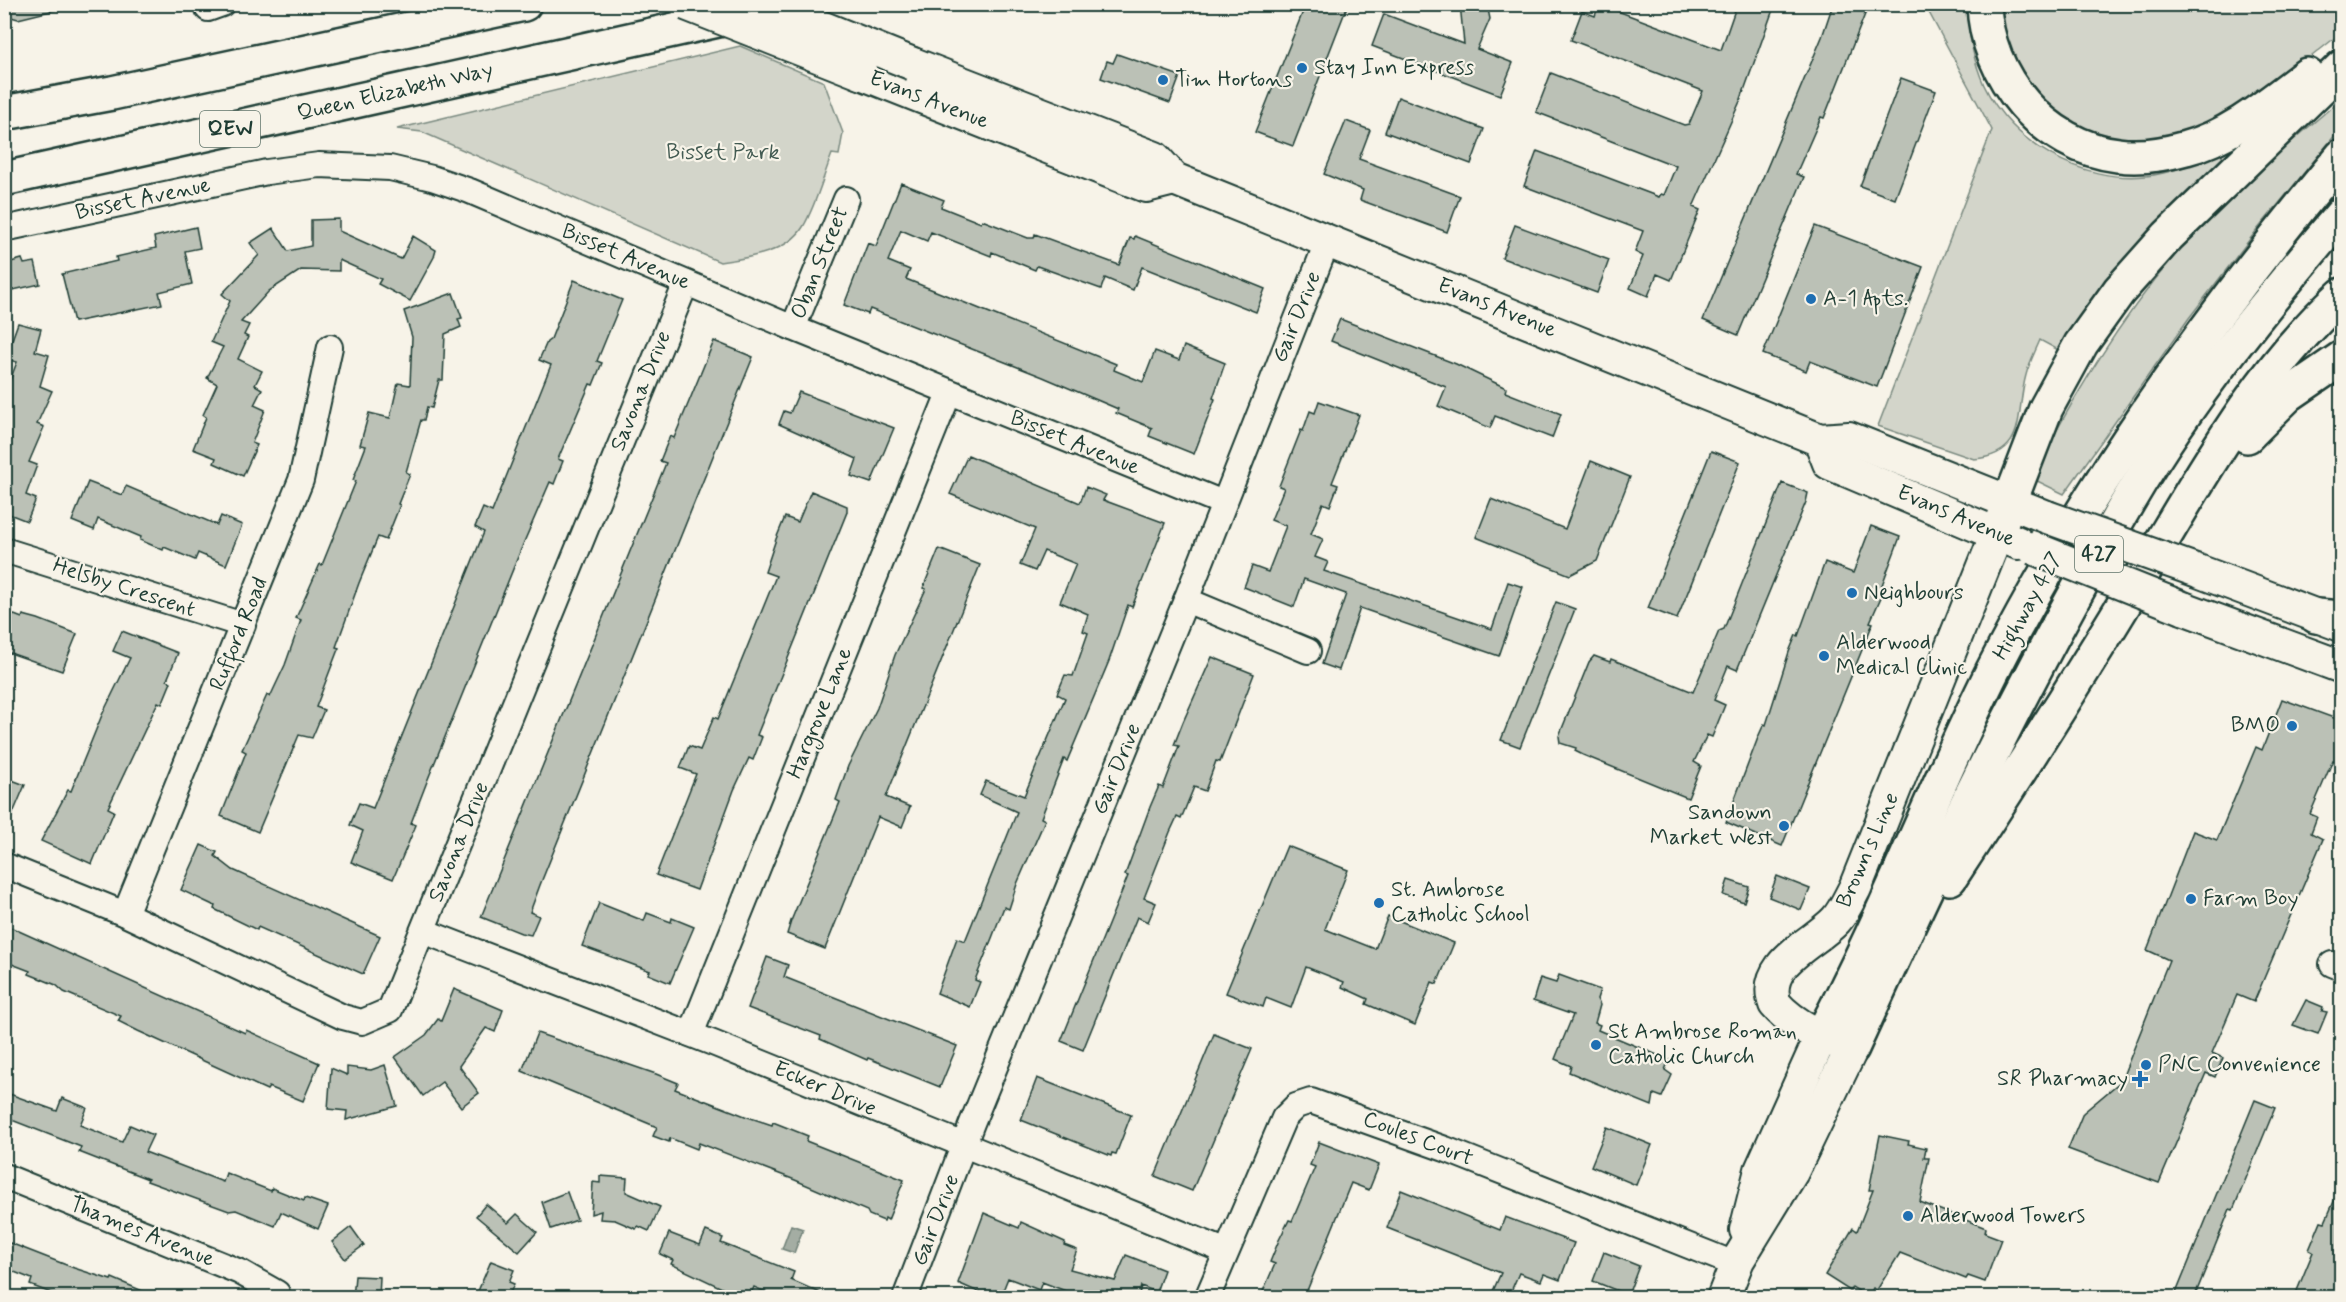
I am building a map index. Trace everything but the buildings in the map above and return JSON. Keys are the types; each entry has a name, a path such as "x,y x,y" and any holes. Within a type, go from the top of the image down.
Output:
{"highway":[{"path":"4,113 124,90 524,4"},
{"name":"Queen Elizabeth Way","path":"4,179 786,4"},
{"path":"1984,4 1987,33 1995,60 2007,81 2030,111 2062,134 2088,147 2118,155 2150,155 2188,148 2223,133 2268,105 2342,49"},
{"path":"2009,504 2046,408 2081,344 2119,291 2168,236 2342,67"},
{"name":"Highway 427","path":"1821,1036 1838,1005 1992,674 2044,575 2093,492 2211,321 2342,156"},
{"name":"Highway 427","path":"1852,1048 1907,926 2022,693 2129,498 2231,351 2342,214"},
{"path":"1907,926 1943,890 2062,706 2229,433 2281,361 2342,294"},
{"path":"2183,506 2288,394 2342,358"}],"main road":[{"name":"Evans Avenue","path":"686,4 1146,186 1174,179"},
{"name":"Evans Avenue","path":"764,4 1155,158 1174,179 1820,440 1849,438 2009,504 2333,620"},
{"name":"Evans Avenue","path":"1820,440 1828,463 1997,535 2342,667"},
{"path":"1997,535 2009,504"},
{"name":"Brown's Line","path":"1821,1036 1790,1019 1775,1004 1774,979 1787,960 1837,919 1855,888 1997,535"},
{"path":"1723,1298 1738,1263 1792,1172 1852,1048 1821,1036 1761,1170 1738,1263"}],"street":[{"name":"Bisset Avenue","path":"4,229 267,172 320,165 368,167 432,178 470,191 949,393 1223,503"},
{"name":"Oban Street","path":"793,328 846,199"},
{"name":"Gair Drive","path":"905,1298 1328,240"},
{"name":"Savona Drive","path":"4,864 125,914 343,1017 362,1022 376,1018 394,1004 686,283"},
{"name":"Rufford Road","path":"125,914 301,480 330,347"},
{"name":"Hargrove Lane","path":"691,1034 949,393"},
{"name":"Helsby Crescent","path":"4,550 243,625"},
{"path":"1186,600 1308,651"},
{"name":"Ecker Drive","path":"423,931 691,1034 1225,1251"},
{"name":"Coules Court","path":"1207,1298 1225,1251 1284,1118 1296,1106 1311,1101 1445,1149 1738,1263"},
{"name":"Thames Avenue","path":"4,1176 240,1272 277,1295"}],"green space":[{"path":"1925,5 1967,5 1972,46 1984,85 1996,106 2012,125 2051,155 2074,166 2097,173 2122,176 2165,173 2220,152 2227,163 2062,352 2040,340 2027,371 2019,418 2011,441 1991,456 1974,459 1878,426 1992,130"},
{"path":"1996,5 2341,5 2341,33 2288,75 2216,123 2160,140 2120,142 2094,135 2046,109 2007,58"},
{"name":"Bisset Park","path":"740,46 824,82 843,133 839,155 832,154 816,200 803,227 787,243 754,256 720,262 422,132 397,129"},
{"path":"2341,99 2341,128 2257,230 2189,318 2064,494 2031,478 2063,419 2115,334 2176,254 2235,192"}],"shaded area":[{"path":"791,1225 803,1229 794,1253 782,1249"}],"place":[{"name":"Stay Inn Express","path":"1302,68"},
{"name":"Tim Hortons","path":"1163,80"},
{"name":"A-1 Apts.","path":"1811,299"},
{"name":"Neighbours","path":"1852,593"},
{"name":"Alderwood Medical Clinic","path":"1824,656"},
{"name":"BMO","path":"2292,726"},
{"name":"Sandown Market West","path":"1784,826"},
{"name":"Farm Boy","path":"2191,899"},
{"name":"St. Ambrose Catholic School","path":"1379,903"},
{"name":"St Ambrose Roman Catholic Church","path":"1596,1045"},
{"name":"PNC Convenience","path":"2146,1065"},
{"name":"SR Pharmacy","path":"2140,1079"},
{"name":"Alderwood Towers","path":"1908,1216"}]}
